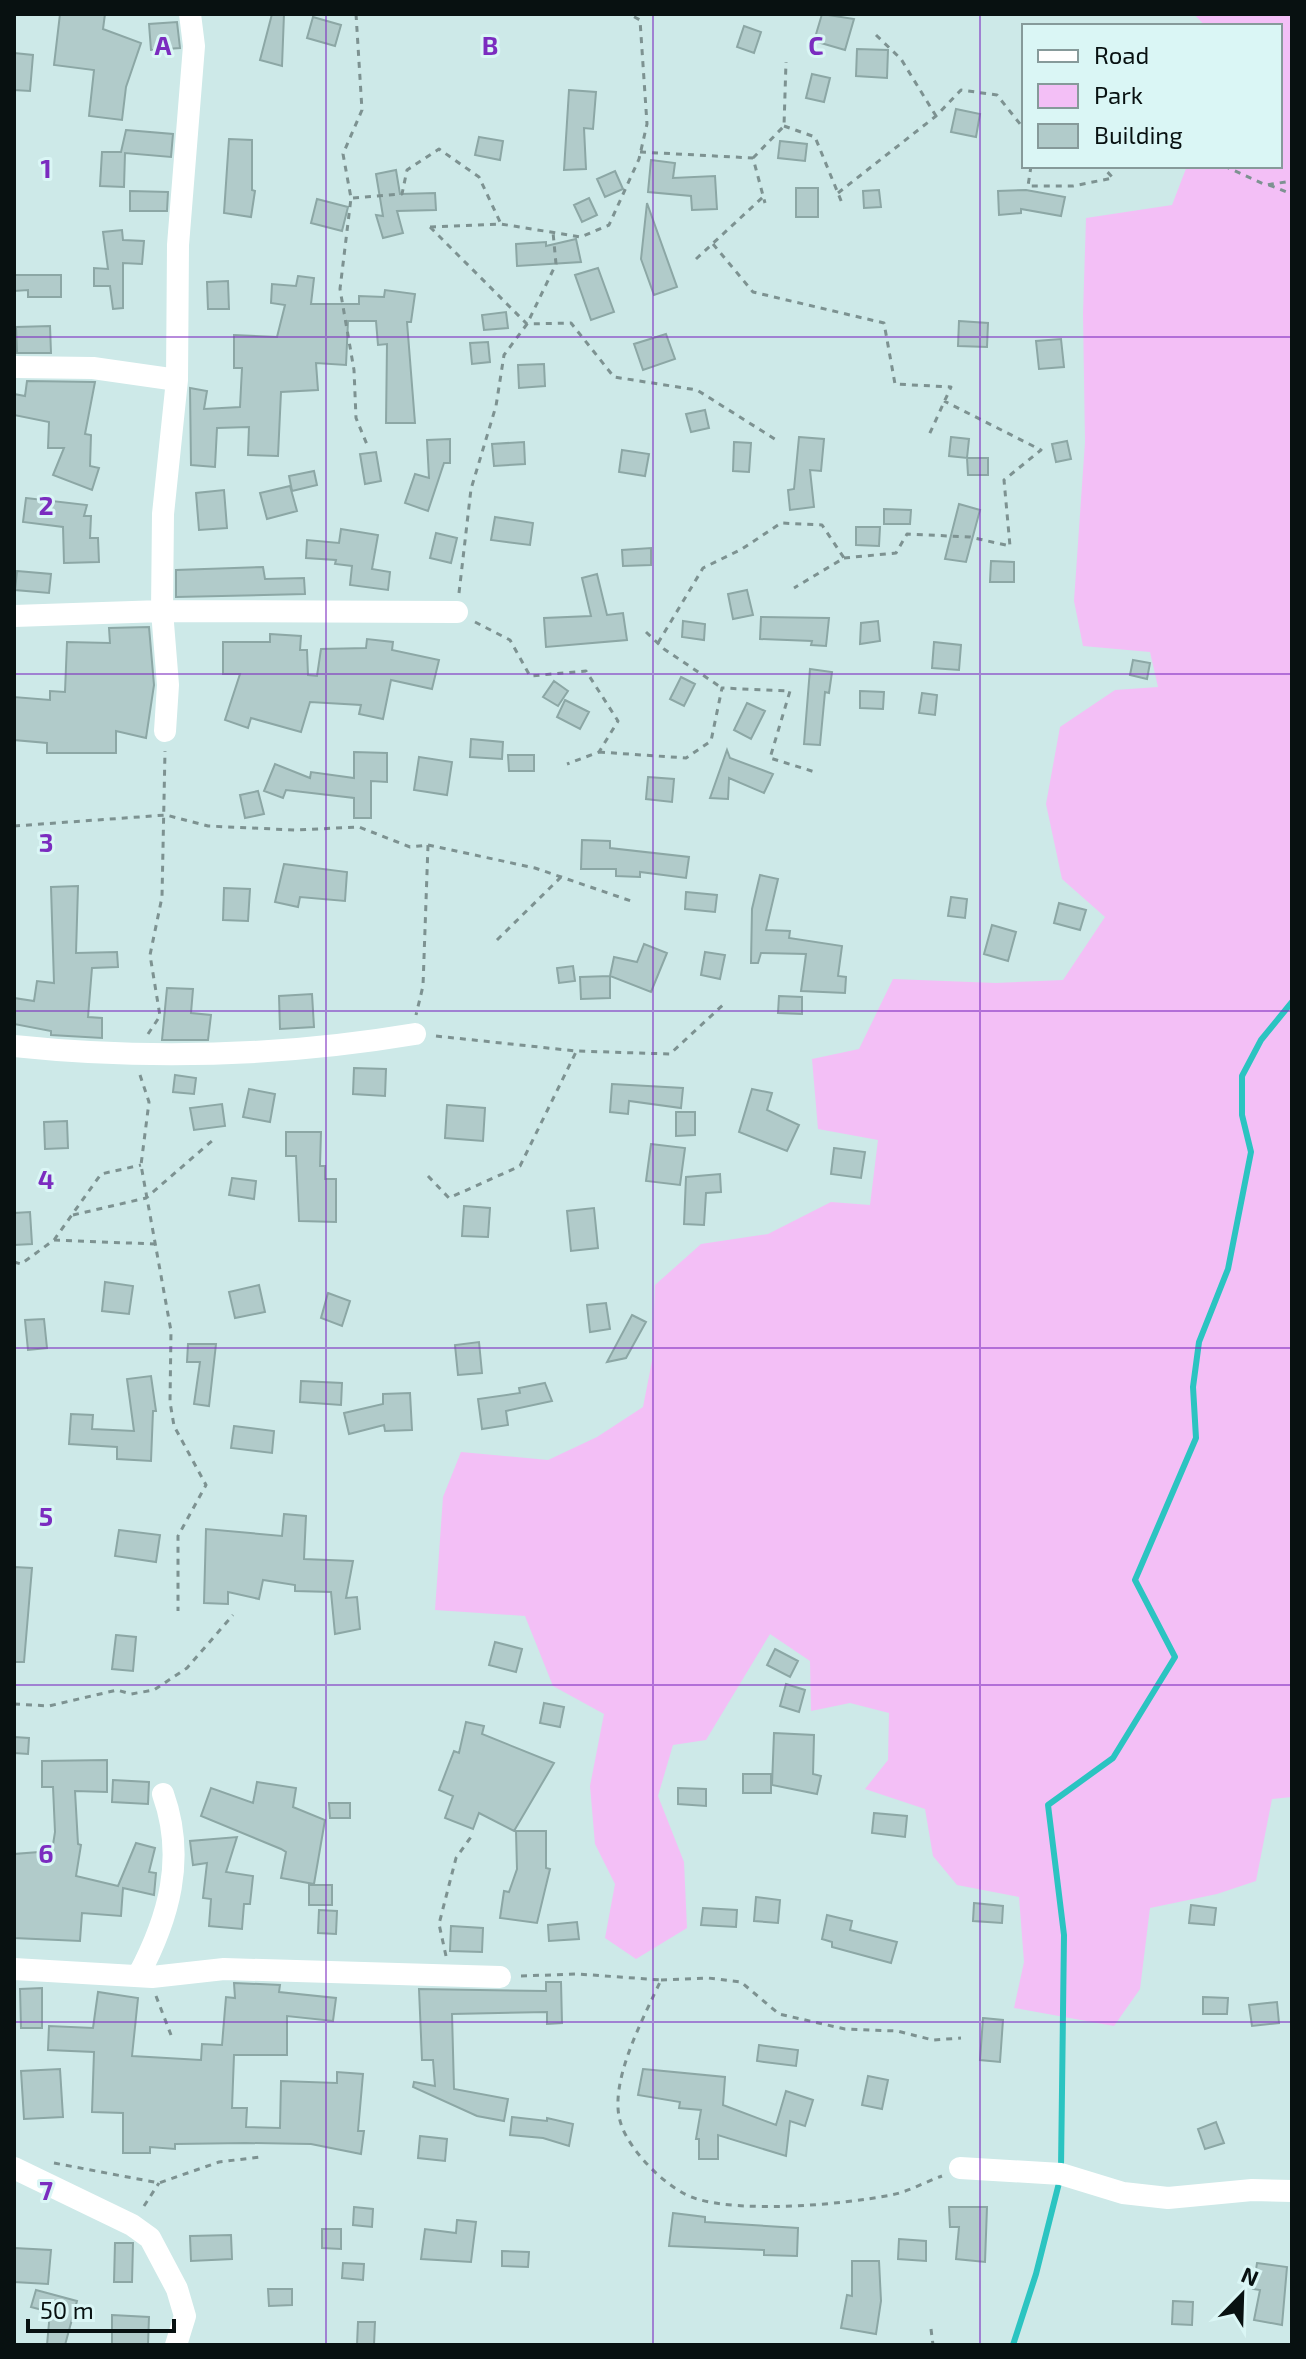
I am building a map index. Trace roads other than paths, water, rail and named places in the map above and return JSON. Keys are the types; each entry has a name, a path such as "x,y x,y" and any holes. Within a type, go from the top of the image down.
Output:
{"street":[{"path":"165,731 168,685 162,611 163,514 177,380 178,245 194,46 190,14"},
{"path":"14,367 93,368 177,380"},
{"path":"14,616 162,611 457,612"},
{"path":"14,1046 133,1056 350,1045 415,1034"},
{"path":"145,1976 171,1889 172,1818 163,1794"},
{"path":"14,1969 145,1976 224,1969 500,1977"},
{"path":"14,2168 132,2225 150,2238 177,2289 185,2316 187,2345"},
{"path":"960,2168 1061,2174 1123,2193 1168,2198 1252,2190 1292,2191"},
{"path":"176,2345 185,2316"}],"waterway":[{"path":"1061,2168 1064,1935 1048,1805 1113,1758 1175,1657 1135,1580 1196,1438 1193,1387 1199,1342 1228,1269 1251,1152 1242,1115 1242,1076 1261,1040 1292,1002"},
{"path":"1013,2345 1036,2274 1060,2179"}]}
